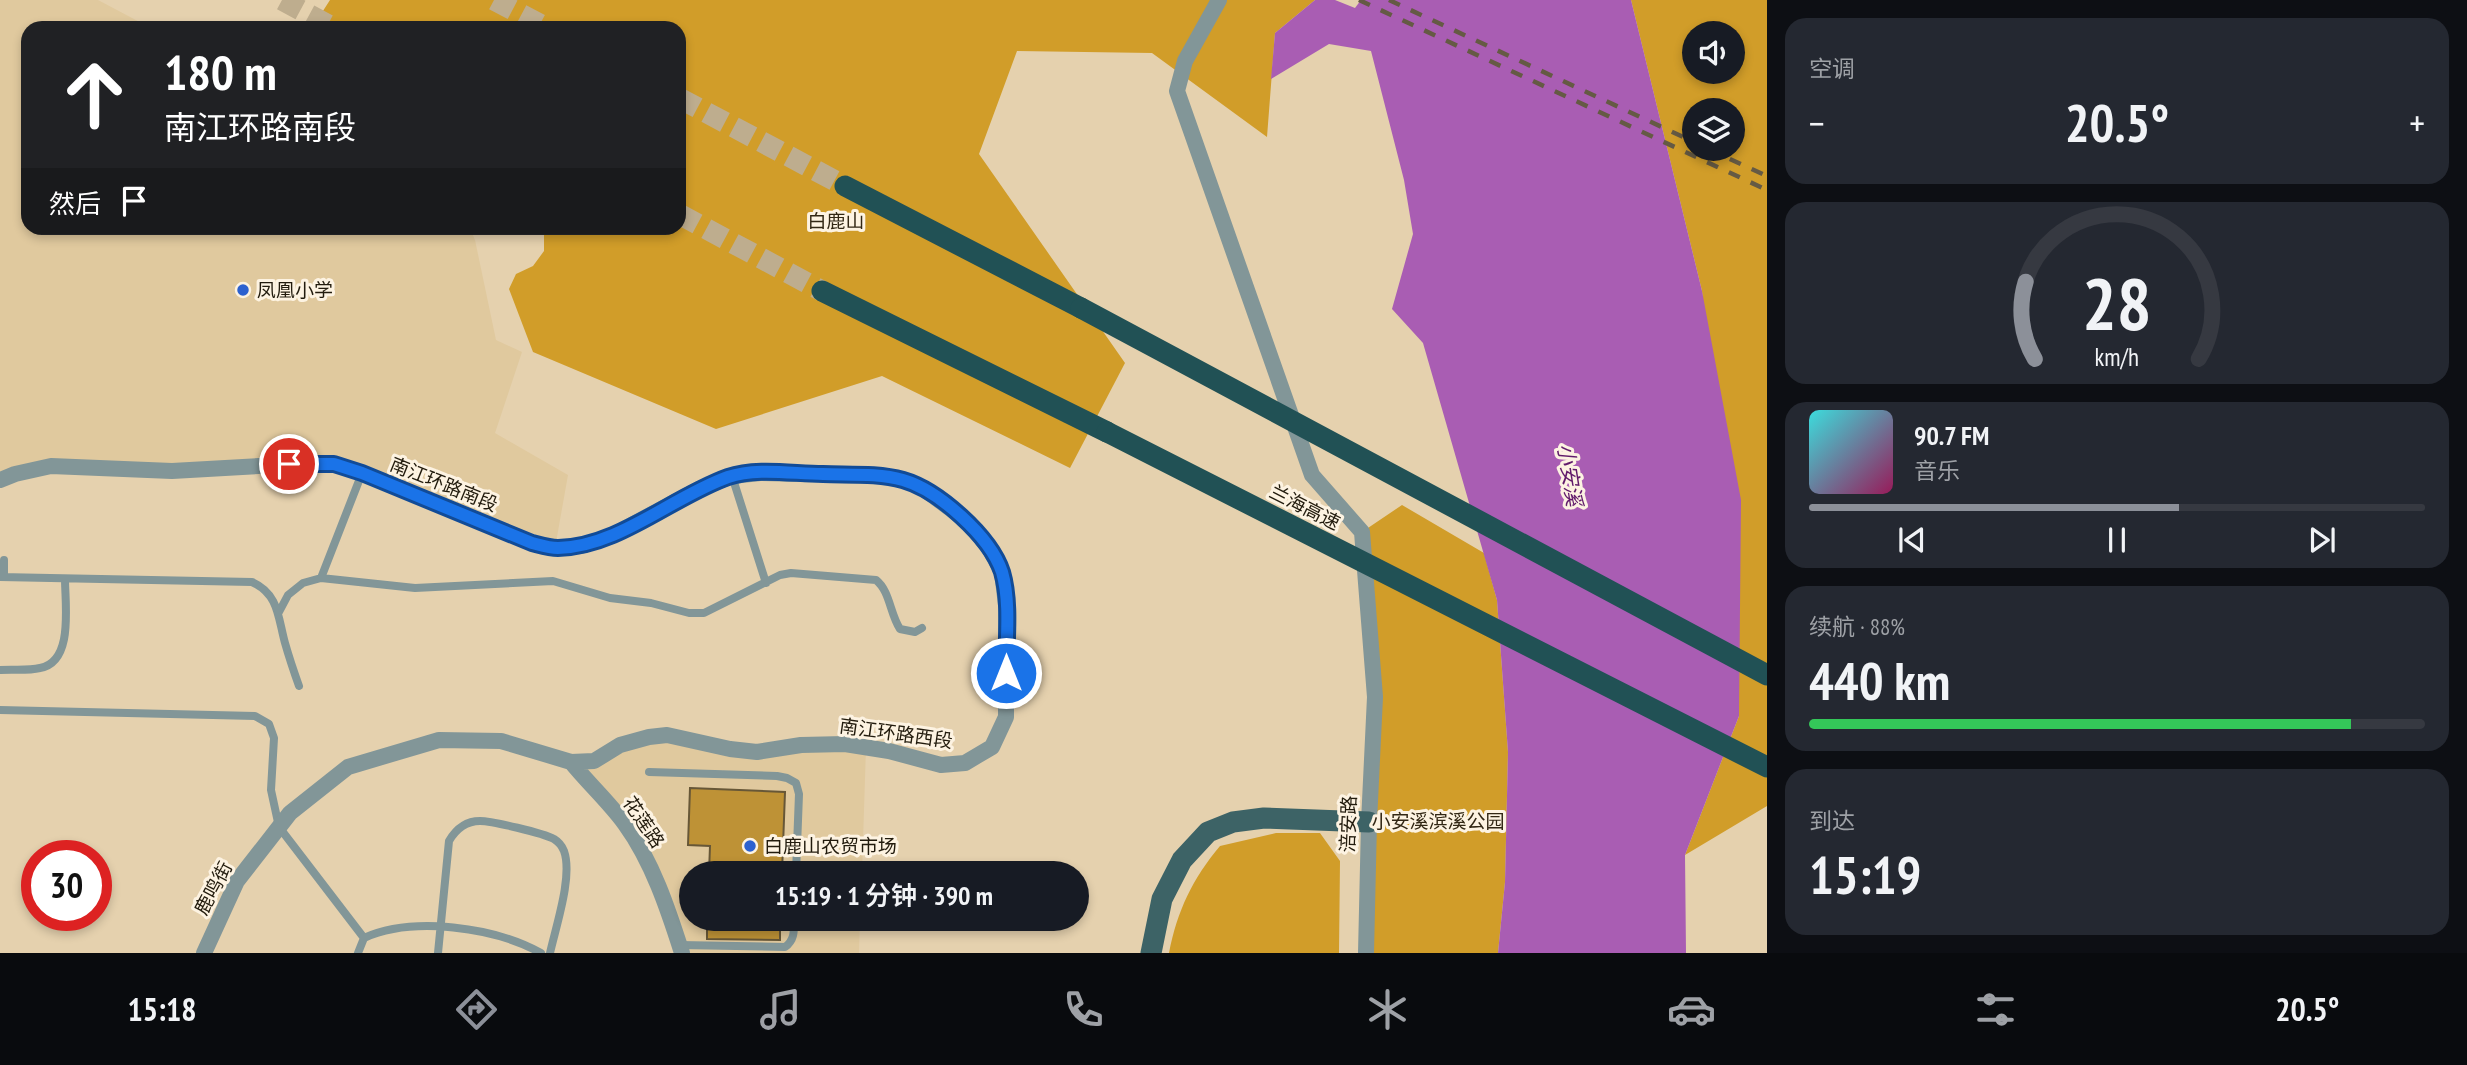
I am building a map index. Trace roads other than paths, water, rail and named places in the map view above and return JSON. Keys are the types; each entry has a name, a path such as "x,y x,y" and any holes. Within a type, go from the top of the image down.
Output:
{"highway":[{"path":"845,186 1081,308 1767,675"},
{"name":"兰海高速","path":"822,291 1767,766"}],"main road":[{"path":"1151,953 1162,899 1182,860 1208,832 1233,822 1264,818 1368,822"}],"street":[{"name":"涪安路","path":"1219,0 1185,61 1177,91 1312,475 1362,532 1375,697 1368,822 1366,953"},
{"name":"南江环路南段","path":"0,480 51,466 172,471 334,464 532,543 555,548 581,546 609,537 699,489 732,476"},
{"name":"南江环路西段","path":"290,813 348,767 439,740 500,741 571,762 594,761 620,745 649,737 667,736 730,750 757,752 801,745 845,744 889,751 941,765 965,763 992,747 1006,717 1006,605 1002,572 989,548 967,521 924,489 904,480 882,476 760,473 732,476"},
{"name":"花莲路","path":"571,762 625,825 650,868 681,949"},
{"name":"鹿鸣街","path":"204,953 237,881 290,813"}],"lane":[{"path":"321,578 362,473"},
{"path":"732,476 766,583"},
{"path":"4,560 2,577 252,582 266,590 279,612 299,686"},
{"path":"279,612 288,595 303,583 321,578 415,588 553,581 610,598 632,599 689,613 704,613 780,575 790,573 876,580 883,588 900,629 907,632 922,628"},
{"path":"0,670 40,668 51,664 61,654 64,641 65,579"},
{"path":"0,710 263,718 269,724 274,738 271,790 279,827 364,937"},
{"path":"649,772 777,776 796,783 799,794 796,861"},
{"path":"438,953 449,841 455,831 480,821 545,835 557,840 563,848 567,873 550,953"},
{"path":"358,953 364,937 383,929 441,928 500,936 541,953"},
{"path":"681,949 785,947 791,943 792,931"}],"water":[{"name":"小安溪","path":"1315,0 1335,0 1355,8 1361,0 1631,0 1702,291 1741,500 1739,716 1685,855 1686,953 1498,953 1505,882 1508,752 1497,600 1423,343 1392,309 1413,234 1404,180 1371,51 1329,44 1271,79 1275,33"}],"tunnel":[{"path":"282,0 321,21"},
{"path":"494,0 534,21"},
{"path":"686,102 845,186"},
{"path":"686,218 822,291"}],"railway":[{"path":"1359,0 1767,190"},
{"path":"1389,0 1682,136"},
{"path":"1734,161 1767,176"}],"place":[{"name":"凤凰小学","path":"243,290"},
{"name":"白鹿山农贸市场","path":"750,846"}],"park label":[{"name":"白鹿山","path":"836,221"},
{"name":"小安溪滨溪公园","path":"1438,821"}]}
